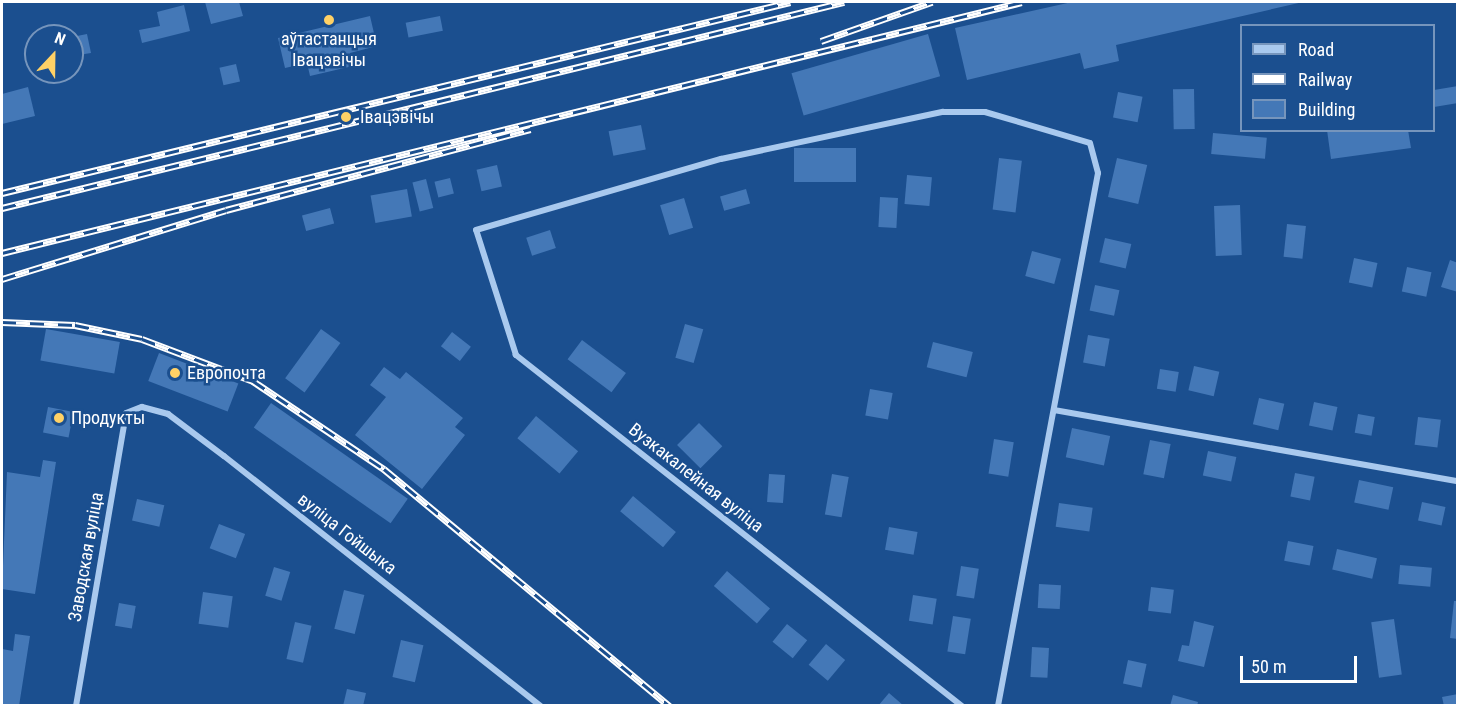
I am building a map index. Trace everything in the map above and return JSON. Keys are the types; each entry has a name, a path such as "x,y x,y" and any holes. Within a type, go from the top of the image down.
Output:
{"street":[{"name":"Вузкакалейная вуліца","path":"962,705 516,355 476,230 721,159 943,112 985,112 1081,138 1096,150 1098,173 1054,410"},
{"name":"вуліца Гойшыка","path":"126,413 142,407 168,414 541,705"},
{"path":"998,705 1054,410 1458,481"},
{"name":"Заводская вуліца","path":"76,705 126,413"}],"building":[{"path":"205,2 239,2 243,16 211,24"},
{"path":"1072,2 1303,2 1116,45 1119,61 1084,69 1080,53 967,80 955,28"},
{"path":"184,5 190,31 142,43 139,30 160,26 157,12"},
{"path":"370,16 377,46 350,53 353,66 310,76 307,63 285,68 278,38"},
{"path":"440,16 443,31 409,37 406,23"},
{"path":"87,34 91,53 84,54 84,35"},
{"path":"928,34 940,76 804,115 792,73"},
{"path":"236,64 240,82 223,85 219,68"},
{"path":"1458,86 1458,103 1435,107 1435,90"},
{"path":"28,87 35,116 2,124 2,94"},
{"path":"1173,89 1194,89 1195,129 1174,129"},
{"path":"1118,92 1143,97 1138,122 1113,118"},
{"path":"641,125 646,150 613,156 609,131"},
{"path":"1327,132 1408,132 1411,148 1331,159"},
{"path":"1213,133 1267,138 1265,159 1211,154"},
{"path":"794,148 856,148 856,182 794,182"},
{"path":"999,158 1022,161 1015,212 993,210"},
{"path":"1117,158 1147,165 1138,204 1108,197"},
{"path":"497,165 502,186 481,191 477,170"},
{"path":"907,175 932,177 929,206 904,204"},
{"path":"450,178 454,194 438,197 434,182"},
{"path":"426,179 433,208 420,211 412,182"},
{"path":"407,189 412,217 375,223 371,195"},
{"path":"746,189 750,203 724,211 720,196"},
{"path":"880,197 898,198 896,228 878,227"},
{"path":"684,198 693,228 669,235 660,205"},
{"path":"1240,205 1242,255 1216,256 1214,206"},
{"path":"330,208 334,223 306,231 302,216"},
{"path":"1287,224 1306,226 1302,259 1284,257"},
{"path":"550,230 556,248 532,256 526,238"},
{"path":"1105,238 1131,244 1126,268 1099,262"},
{"path":"1032,251 1061,259 1054,284 1025,276"},
{"path":"1354,258 1377,263 1372,287 1349,282"},
{"path":"1450,260 1458,263 1458,292 1441,287"},
{"path":"1407,267 1431,272 1426,297 1402,291"},
{"path":"1095,285 1119,290 1114,316 1090,310"},
{"path":"685,324 703,329 694,363 675,358"},
{"path":"46,329 120,342 114,374 40,361"},
{"path":"321,329 340,343 305,392 285,378"},
{"path":"452,332 471,347 460,361 441,346"},
{"path":"1088,335 1110,339 1105,366 1083,363"},
{"path":"582,340 626,373 611,392 568,359"},
{"path":"933,342 973,352 966,377 927,367"},
{"path":"159,353 238,383 228,411 148,381"},
{"path":"1194,366 1219,372 1214,396 1188,390"},
{"path":"384,367 400,379 406,372 463,418 455,427 465,435 422,489 355,435 386,397 370,385"},
{"path":"1160,369 1179,372 1176,392 1157,389"},
{"path":"870,389 893,393 888,420 865,416"},
{"path":"1259,398 1284,404 1278,430 1253,424"},
{"path":"1314,402 1337,407 1332,430 1309,425"},
{"path":"271,403 408,499 391,523 254,428"},
{"name":"Продукты","path":"48,407 74,412 69,437 43,433"},
{"path":"1358,414 1375,417 1371,436 1355,433"},
{"path":"536,416 578,451 559,474 517,438"},
{"path":"1418,417 1441,420 1437,448 1415,445"},
{"path":"699,423 722,446 700,468 677,445"},
{"path":"1072,428 1110,436 1104,465 1066,457"},
{"path":"994,439 1014,442 1008,477 989,474"},
{"path":"1150,440 1171,444 1164,478 1143,474"},
{"path":"1208,451 1236,457 1231,481 1203,475"},
{"path":"43,460 56,462 35,594 2,589 7,472 40,477"},
{"path":"1295,473 1315,477 1310,500 1290,497"},
{"path":"769,474 785,475 783,503 767,502"},
{"path":"832,474 849,477 842,517 825,514"},
{"path":"1359,480 1393,487 1388,510 1354,502"},
{"path":"633,496 676,532 663,547 620,511"},
{"path":"137,499 164,505 159,527 132,520"},
{"path":"1422,502 1445,507 1442,526 1418,521"},
{"path":"1059,503 1093,508 1089,531 1056,527"},
{"path":"219,524 245,534 236,558 210,548"},
{"path":"889,527 918,532 914,555 885,550"},
{"path":"1288,541 1314,546 1310,566 1284,561"},
{"path":"1337,549 1377,558 1372,579 1332,569"},
{"path":"1400,565 1432,568 1430,587 1398,584"},
{"path":"961,566 979,569 974,598 956,596"},
{"path":"274,567 290,572 281,601 265,596"},
{"path":"727,571 770,608 757,623 714,586"},
{"path":"1039,584 1061,585 1060,609 1038,608"},
{"path":"1151,587 1174,590 1171,614 1148,611"},
{"path":"344,590 364,595 355,634 334,629"},
{"path":"203,592 233,596 228,628 199,624"},
{"path":"913,595 937,599 933,624 909,621"},
{"path":"1454,601 1458,601 1458,639 1450,638"},
{"path":"119,603 136,606 132,629 115,626"},
{"path":"953,616 971,619 965,654 947,652"},
{"path":"1394,619 1402,674 1379,678 1371,622"},
{"path":"1194,621 1214,626 1204,667 1178,661 1182,645 1189,646"},
{"path":"295,622 312,626 303,663 286,659"},
{"path":"787,624 807,640 793,658 773,642"},
{"path":"15,634 30,636 19,706 2,706 2,649 13,651"},
{"path":"401,640 423,645 415,682 392,677"},
{"path":"826,644 845,660 828,681 809,665"},
{"path":"1032,647 1049,648 1047,678 1030,677"},
{"path":"1128,660 1147,664 1142,687 1123,683"},
{"path":"347,689 366,693 363,706 343,706"},
{"path":"889,693 904,706 878,706"},
{"path":"1458,694 1458,706 1444,706 1442,697"},
{"path":"1173,695 1198,702 1197,706 1170,706"}],"railway":[{"path":"2,193 790,2"},
{"path":"2,208 844,2"},
{"path":"821,41 932,2"},
{"path":"2,253 1022,2"},
{"path":"2,279 226,210 530,129"},
{"path":"2,322 75,325 142,339 253,381 384,469 669,706"}],"place":[{"name":"аўтастанцыя Івацэвічы","path":"329,20"},
{"name":"Івацэвічы","path":"346,117"},
{"name":"Европочта","path":"175,373"},
{"name":"Продукты","path":"59,418"}]}
